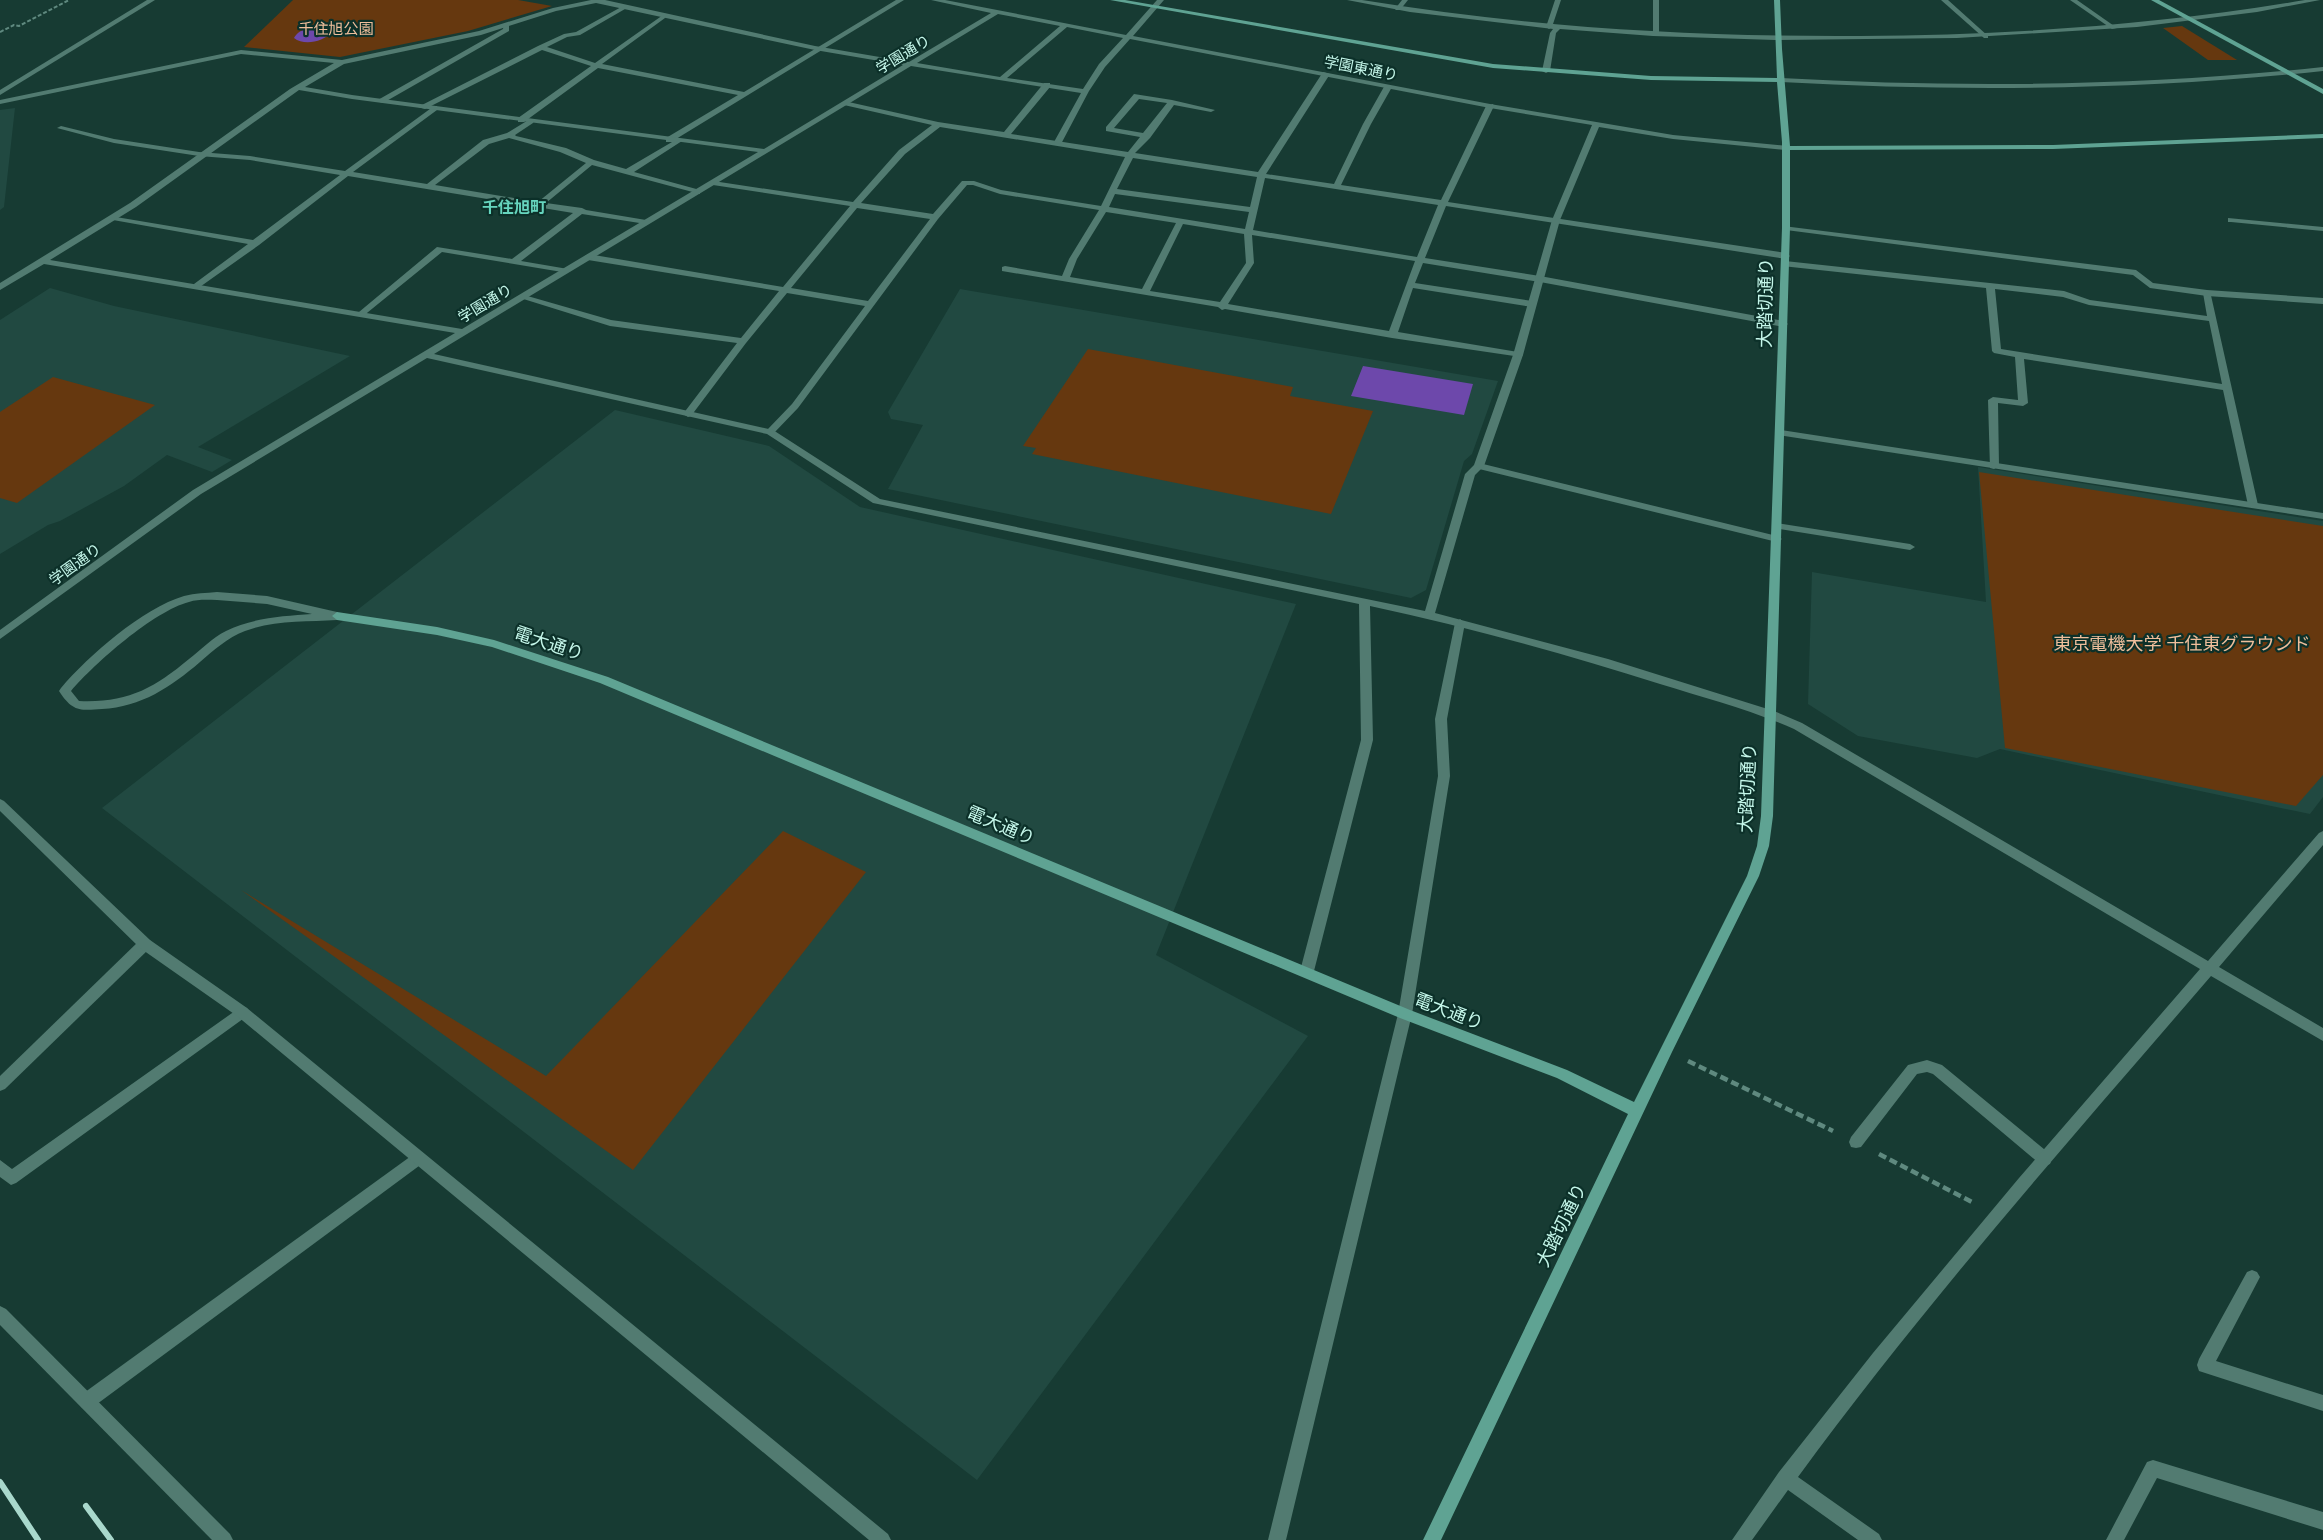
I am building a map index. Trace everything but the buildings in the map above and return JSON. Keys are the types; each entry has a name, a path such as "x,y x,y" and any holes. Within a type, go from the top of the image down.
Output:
{"street":[{"path":"0,93 152,0"},
{"path":"669,140 901,0"},
{"name":"学園東通り","path":"934,0 1490,106 1673,137 1785,148"},
{"path":"1113,0 1459,61 1546,71 1651,78 2058,88 2323,69"},
{"path":"1058,142 1085,91 1161,0"},
{"path":"1350,0 1398,9 1553,27 1776,39 1986,37 2114,28 2243,14 2317,0"},
{"path":"1398,9 1405,0"},
{"path":"1546,71 1558,0"},
{"path":"1656,0 1656,34"},
{"name":"大踏切通り","path":"1432,1540 1637,1111 1753,876 1760,856 1767,816 1786,260 1785,148 1776,39 1777,0"},
{"path":"1944,0 1986,37"},
{"path":"2073,0 2114,28"},
{"path":"2154,0 2323,92"},
{"path":"0,102 241,52 330,63 342,62 481,33 555,9 598,1 663,17 820,49 1085,91"},
{"path":"422,107 540,47 566,35 578,34 623,8"},
{"name":"学園通り","path":"0,635 196,492 997,12"},
{"path":"428,187 486,142 510,135 595,65 663,17"},
{"path":"380,101 507,30 506,24"},
{"path":"1003,78 1064,26"},
{"path":"540,47 595,65 745,94"},
{"path":"0,287 113,218 299,88 342,62"},
{"path":"1222,307 1250,263 1248,232 1251,210 1262,177 1309,96 1326,74"},
{"path":"1007,134 1047,85"},
{"path":"1336,188 1367,126 1372,111 1388,87"},
{"path":"299,88 422,107 765,151"},
{"path":"1147,136 1109,129 1137,96 1211,110"},
{"path":"1065,279 1073,259 1103,210 1130,155 1172,102"},
{"path":"847,103 939,124 1262,177 1556,220 1786,260 1990,287 2064,294 2089,302 2212,319"},
{"path":"1392,335 1418,258 1442,202 1490,106"},
{"path":"197,286 434,108"},
{"path":"688,414 743,341 856,204 902,152 939,124"},
{"path":"1429,615 1470,474 1479,466 1518,355 1556,220 1596,124"},
{"path":"61,128 114,141 347,174 646,222"},
{"path":"510,135 513,138 563,150 591,162 697,192"},
{"path":"1785,148 2053,147 2323,136"},
{"path":"629,171 678,141"},
{"path":"539,205 591,162"},
{"path":"713,183 935,217"},
{"path":"770,432 795,406 935,217 965,183 974,183 1000,192 1103,210 1418,258 1784,324"},
{"path":"1111,191 1251,210"},
{"path":"514,262 582,210"},
{"path":"113,218 256,243"},
{"path":"2231,220 2323,229"},
{"path":"1144,293 1180,222"},
{"path":"1786,228 2136,273 2150,285 2206,292 2323,301"},
{"path":"362,314 440,249 565,271"},
{"path":"588,257 871,304"},
{"path":"44,261 463,332"},
{"path":"1005,269 1518,355"},
{"path":"1409,285 1532,304"},
{"path":"1990,287 1997,351 2227,388"},
{"path":"2206,292 2253,505"},
{"path":"521,297 610,323 743,341"},
{"path":"426,355 770,432 877,501 1429,615 1604,662 1770,714 1798,726 2323,1035"},
{"path":"1994,466 1993,400 2023,403 2019,355"},
{"path":"1781,433 2323,516"},
{"path":"1479,466 1777,539"},
{"path":"1777,526 1910,547"},
{"path":"242,597 337,616 256,623 228,635 168,683 139,699 104,707 76,705 65,691 78,674 162,609 188,598 242,597"},
{"path":"1307,971 1367,740 1364,602"},
{"name":"電大通り","path":"337,616 437,631 495,644 604,680 1307,971 1405,1014 1562,1074 1637,1111"},
{"path":"1278,1540 1405,1014 1444,776 1441,719 1460,623"},
{"path":"0,804 145,944 242,1012 882,1540"},
{"path":"1741,1540 1785,1478 1995,1214 2210,970 2323,836"},
{"path":"0,1085 145,944"},
{"path":"0,1167 11,1178 242,1012"},
{"path":"1856,1142 1913,1069 1927,1066 1937,1069 2045,1159"},
{"path":"87,1401 417,1158"},
{"path":"2252,1277 2205,1365 2323,1403"},
{"path":"0,1314 224,1540"},
{"path":"2115,1540 2153,1468 2323,1521"},
{"path":"1785,1478 1873,1540"}],"path":[{"path":"0,32 14,25 19,26 69,0"}],"shaded area":[{"path":"324,27 332,32 319,40 303,42 294,38 303,30"},
{"path":"15,108 4,207 0,210 0,110"},
{"path":"50,288 114,306 350,356 198,447 232,460 212,472 167,455 124,486 60,521 48,525 0,554 0,320"},
{"path":"960,289 1498,381 1472,454 1464,461 1426,590 1411,598 888,489 923,425 891,419 888,412"},
{"path":"1363,366 1473,384 1464,415 1351,396"},
{"path":"615,410 769,446 860,507 1296,604 1156,955 1308,1036 977,1480 102,808"},
{"name":"東京電機大学 千住東グラウンド","path":"1978,467 2323,521 2323,797 2310,814 2000,749 1977,758 1858,736 1808,704 1812,572 1986,602"}],"green space":[{"name":"千住旭公園","path":"293,0 518,0 552,6 468,31 340,57 244,47"},
{"path":"2182,26 2237,60 2208,60 2163,28"},
{"path":"1088,349 1293,387 1290,396 1373,411 1331,514 1032,454 1036,448 1023,446"},
{"path":"53,377 155,405 17,503 0,498 0,412"},
{"name":"東京電機大学 千住東グラウンド","path":"1979,472 2323,526 2323,775 2296,806 2005,748"},
{"path":"783,831 866,872 633,1170 241,890 546,1076"}],"railway":[{"path":"0,1482 38,1540"},
{"path":"86,1506 111,1540"}],"district":[{"name":"千住旭町","path":"514,207"}]}
